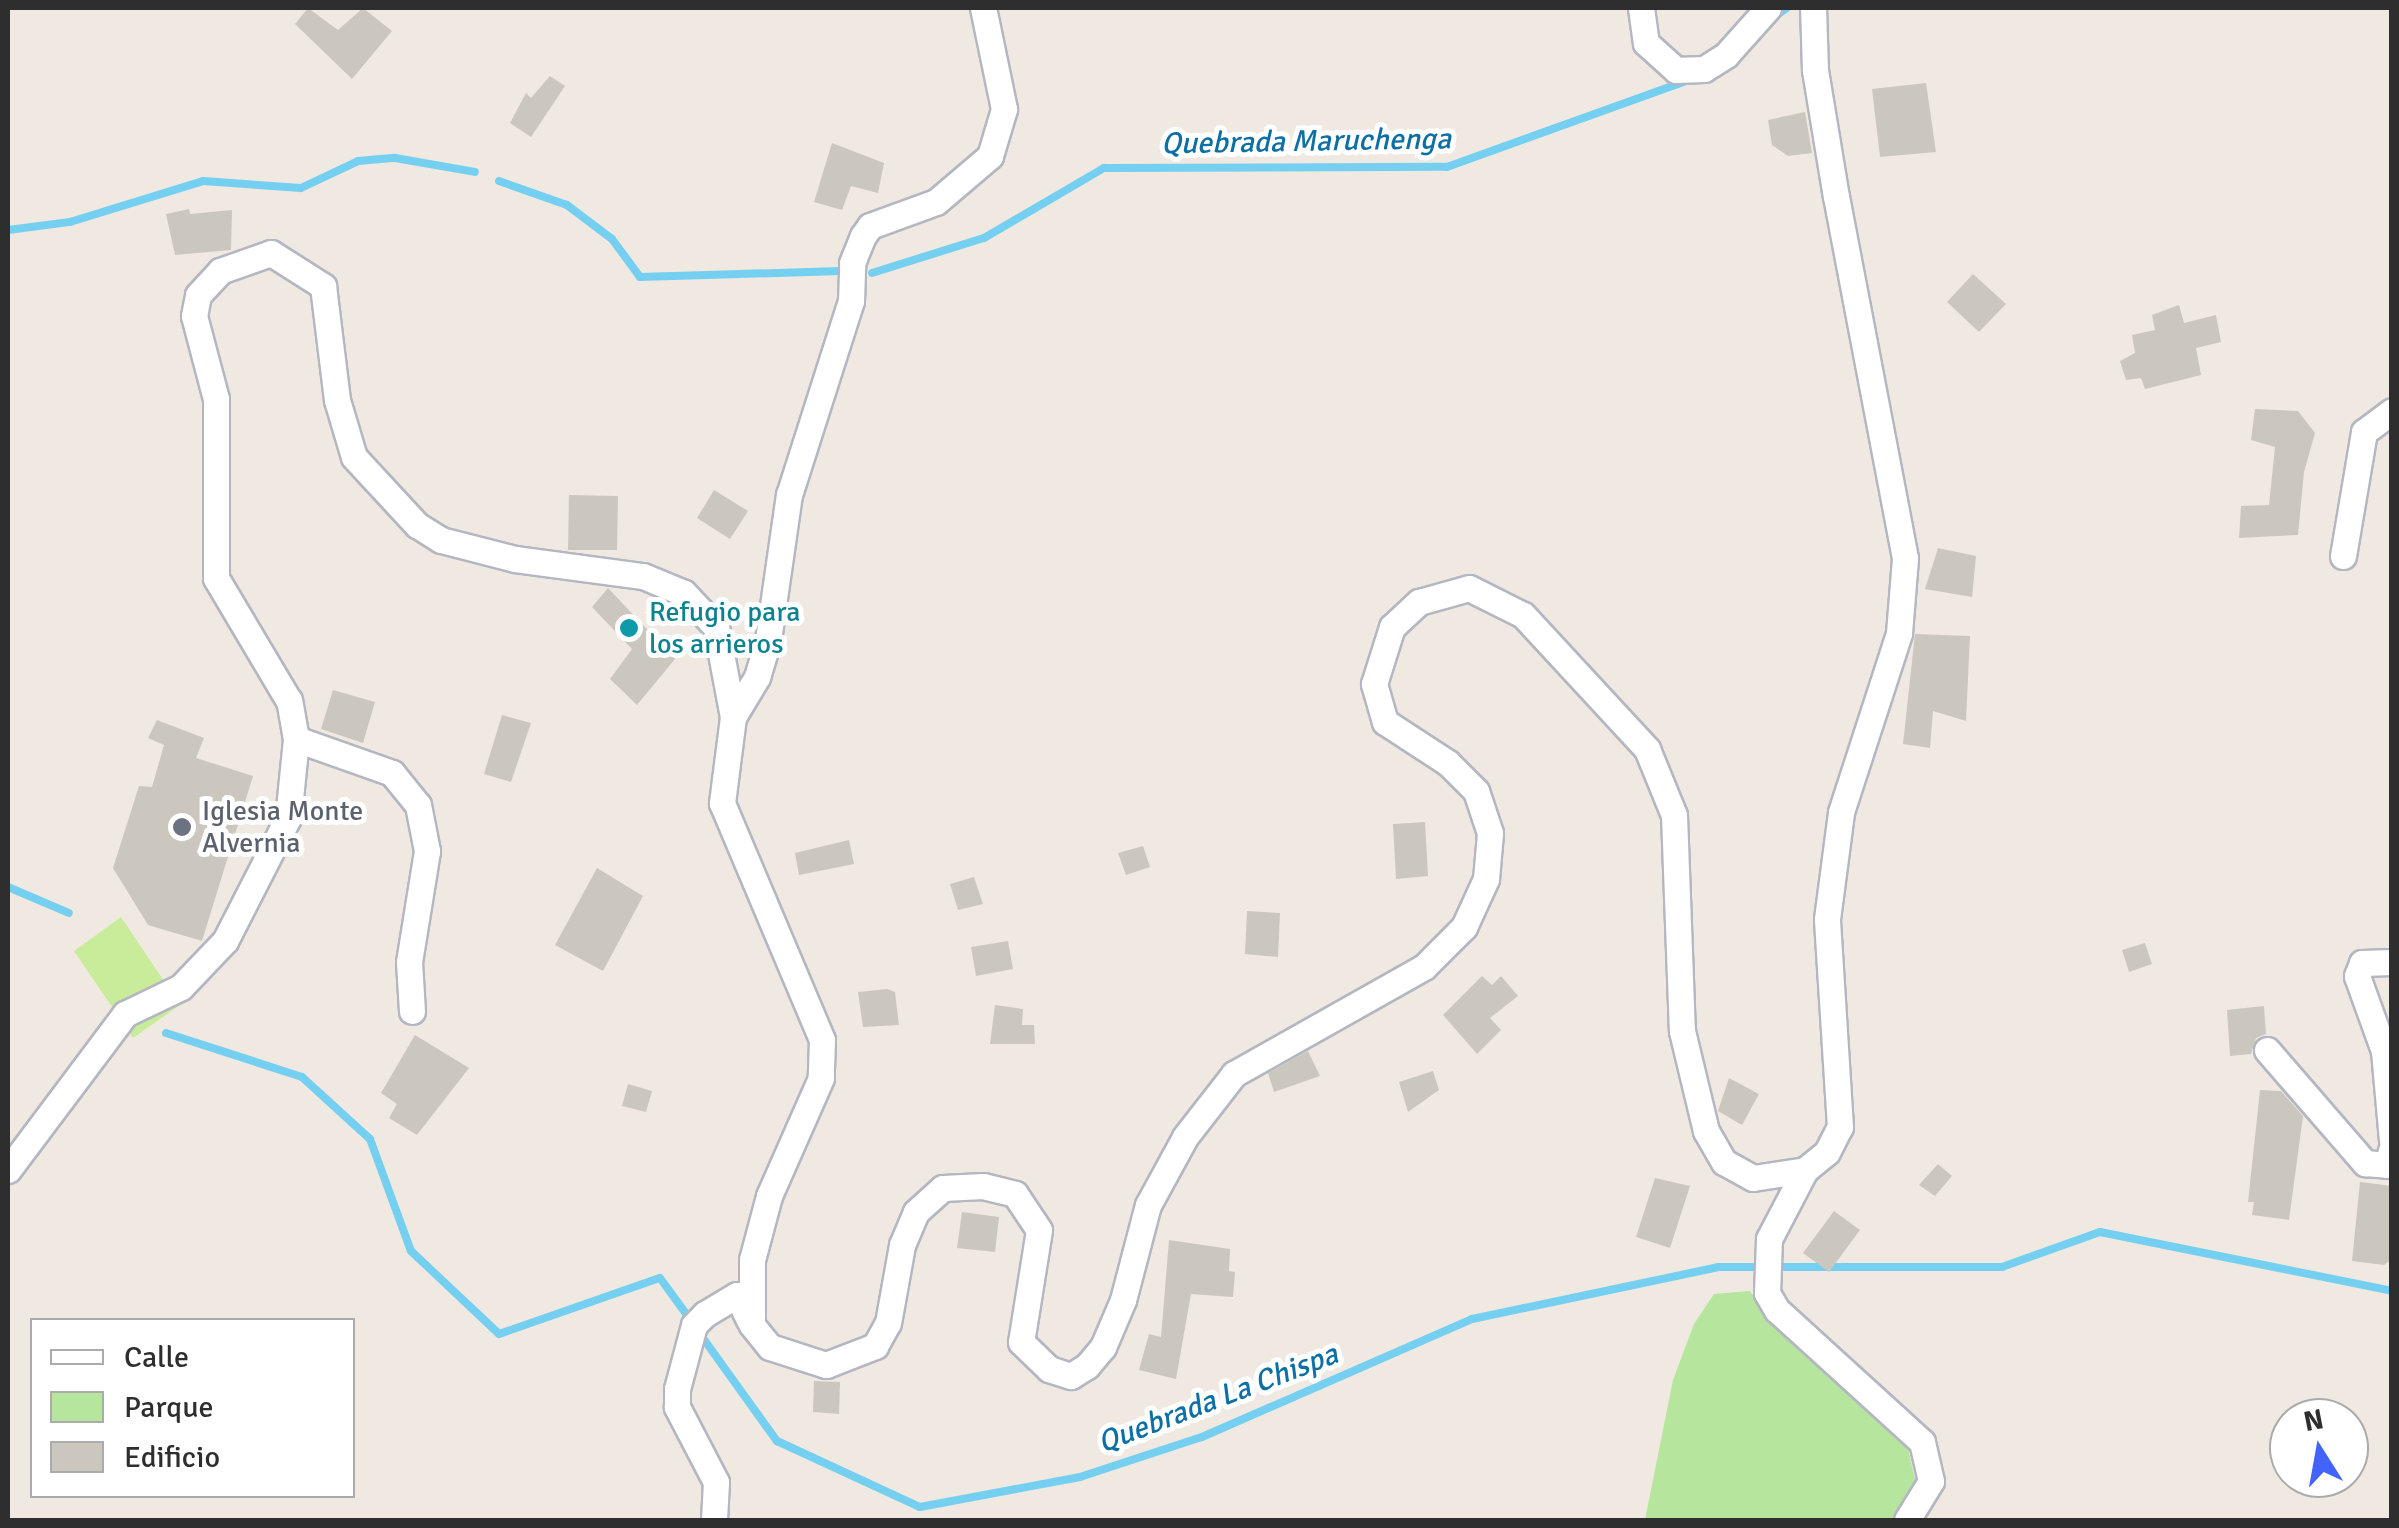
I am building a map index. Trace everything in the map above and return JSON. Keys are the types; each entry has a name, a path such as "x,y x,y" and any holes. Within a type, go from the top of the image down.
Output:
{"street":[{"path":"734,716 757,677 768,640 789,495 852,301 852,263 863,236 870,226 936,202 990,156 1004,109 983,8"},
{"path":"1641,8 1646,43 1676,70 1704,69 1726,56 1768,8"},
{"path":"714,1520 711,1468 677,1407 687,1344 705,1314 737,1295 752,1325 770,1347 826,1365 856,1358 875,1346 888,1323 902,1245 916,1212 943,1188 1001,1187 1027,1203 1039,1230 1021,1342 1050,1370 1071,1376 1087,1366 1118,1312 1148,1205 1185,1137 1234,1074 1424,968 1464,927 1486,879 1490,832 1476,791 1448,763 1385,722 1374,684 1392,627 1420,602 1468,588 1524,615 1647,750 1674,815 1682,1031 1706,1130 1724,1162 1752,1178 1805,1170 1828,1152 1840,1127 1827,918 1842,812 1899,634 1905,558 1836,197 1815,70 1813,8"},
{"path":"8,1170 125,1014 181,987 224,941 288,818 296,739 288,701 264,650 226,601 216,578 216,399 194,316 198,295 220,271 271,253 324,286 337,400 360,468 417,526 441,540 515,559 643,576 684,593 716,627 734,716 722,803 822,1040 820,1078 769,1196 752,1260 752,1325"},
{"path":"2343,556 2364,432 2392,412"},
{"path":"296,739 392,773 418,805 427,850 409,962 412,1010"},
{"path":"2267,1050 2364,1163 2387,1165 2392,1144 2384,1050 2357,976 2367,961 2392,962"},
{"path":"1805,1170 1767,1263 1777,1310 1922,1442 1931,1481 1907,1520"}],"green space":[{"path":"121,917 180,1005 133,1038 74,951"},
{"path":"1750,1291 1766,1314 1905,1436 1918,1492 1891,1520 1645,1520 1673,1380 1694,1324 1714,1294"}],"building":[{"path":"308,8 338,30 363,8 392,31 352,79 295,24"},
{"path":"550,76 565,86 531,137 510,123 526,93 531,98"},
{"path":"1926,83 1936,152 1880,157 1872,89"},
{"path":"1805,112 1812,153 1788,156 1772,145 1768,120"},
{"path":"832,143 884,163 878,193 851,186 842,210 814,202"},
{"path":"189,209 190,214 232,210 231,250 175,255 166,214"},
{"path":"1973,274 2006,304 1979,332 1947,302"},
{"path":"2179,305 2184,323 2216,315 2221,342 2196,348 2201,375 2145,389 2141,378 2126,380 2120,361 2135,353 2132,335 2155,330 2152,315"},
{"path":"2255,409 2298,411 2315,433 2304,472 2298,535 2239,538 2241,506 2269,505 2275,447 2251,440"},
{"path":"714,490 748,511 730,539 697,518"},
{"path":"569,495 618,496 617,550 568,550"},
{"path":"1938,548 1976,556 1972,597 1925,589"},
{"name":"Refugio para los arrieros","path":"608,588 675,659 637,705 610,679 632,649 592,607"},
{"path":"1915,634 1970,636 1966,721 1933,711 1930,748 1903,744"},
{"path":"333,690 375,702 363,743 321,729"},
{"path":"502,715 531,723 511,782 484,774"},
{"name":"Iglesia Monte Alvernia","path":"157,720 204,738 196,758 253,776 202,941 148,925 113,868 139,786 152,787 164,745 148,738"},
{"path":"1425,822 1428,876 1396,879 1393,824"},
{"path":"849,840 854,864 799,875 795,853"},
{"path":"1143,846 1150,867 1126,875 1118,853"},
{"path":"597,868 643,896 603,971 555,945"},
{"path":"974,877 983,904 958,910 950,884"},
{"path":"1247,911 1280,913 1278,957 1245,954"},
{"path":"1008,941 1013,969 976,976 971,947"},
{"path":"2145,943 2152,964 2129,972 2122,950"},
{"path":"1482,976 1492,985 1501,976 1518,996 1490,1018 1501,1030 1477,1054 1443,1015"},
{"path":"858,992 895,992 899,1025 863,1027"},
{"path":"995,1005 1023,1009 1022,1025 1034,1025 1035,1044 990,1044"},
{"path":"2264,1006 2266,1034 2256,1038 2251,1054 2230,1056 2227,1010"},
{"path":"415,1035 469,1068 417,1135 389,1118 397,1104 381,1093"},
{"path":"1308,1051 1320,1076 1274,1092 1268,1073"},
{"path":"1433,1071 1439,1090 1408,1112 1399,1082"},
{"path":"1729,1078 1759,1094 1742,1125 1718,1111"},
{"path":"628,1084 652,1091 646,1112 622,1106"},
{"path":"2260,1090 2281,1091 2303,1116 2289,1220 2252,1215 2254,1202 2248,1202"},
{"path":"1938,1164 1952,1176 1935,1196 1919,1185"},
{"path":"1655,1178 1690,1186 1670,1248 1636,1237"},
{"path":"2360,1182 2392,1186 2392,1259 2384,1265 2352,1261"},
{"path":"1834,1211 1860,1230 1829,1272 1803,1253"},
{"path":"962,1212 999,1217 995,1252 957,1248"},
{"path":"1169,1240 1230,1249 1229,1271 1235,1272 1233,1297 1191,1294 1176,1379 1139,1370 1149,1334 1161,1337"},
{"path":"814,1381 840,1382 839,1414 813,1412"}],"waterway":[{"name":"Quebrada Maruchenga","path":"1774,17 1787,8"},
{"name":"Quebrada Maruchenga","path":"872,273 984,238 1104,168 1447,167 1697,77"},
{"name":"Quebrada Maruchenga","path":"8,230 70,222 203,181 301,188 358,161 395,158 475,172"},
{"name":"Quebrada Maruchenga","path":"499,181 567,205 612,239 640,277 840,271"},
{"name":"Quebrada La Chispa","path":"8,887 69,913"},
{"name":"Quebrada La Chispa","path":"166,1033 302,1077 370,1139 411,1251 499,1334 660,1278 692,1322"},
{"name":"Quebrada La Chispa","path":"700,1334 777,1441 920,1507 1080,1477 1202,1437 1472,1319 1718,1267 2002,1267 2100,1232 2392,1291"}],"place":[{"name":"Refugio para los arrieros","path":"629,628"},
{"name":"Iglesia Monte Alvernia","path":"182,827"}]}
